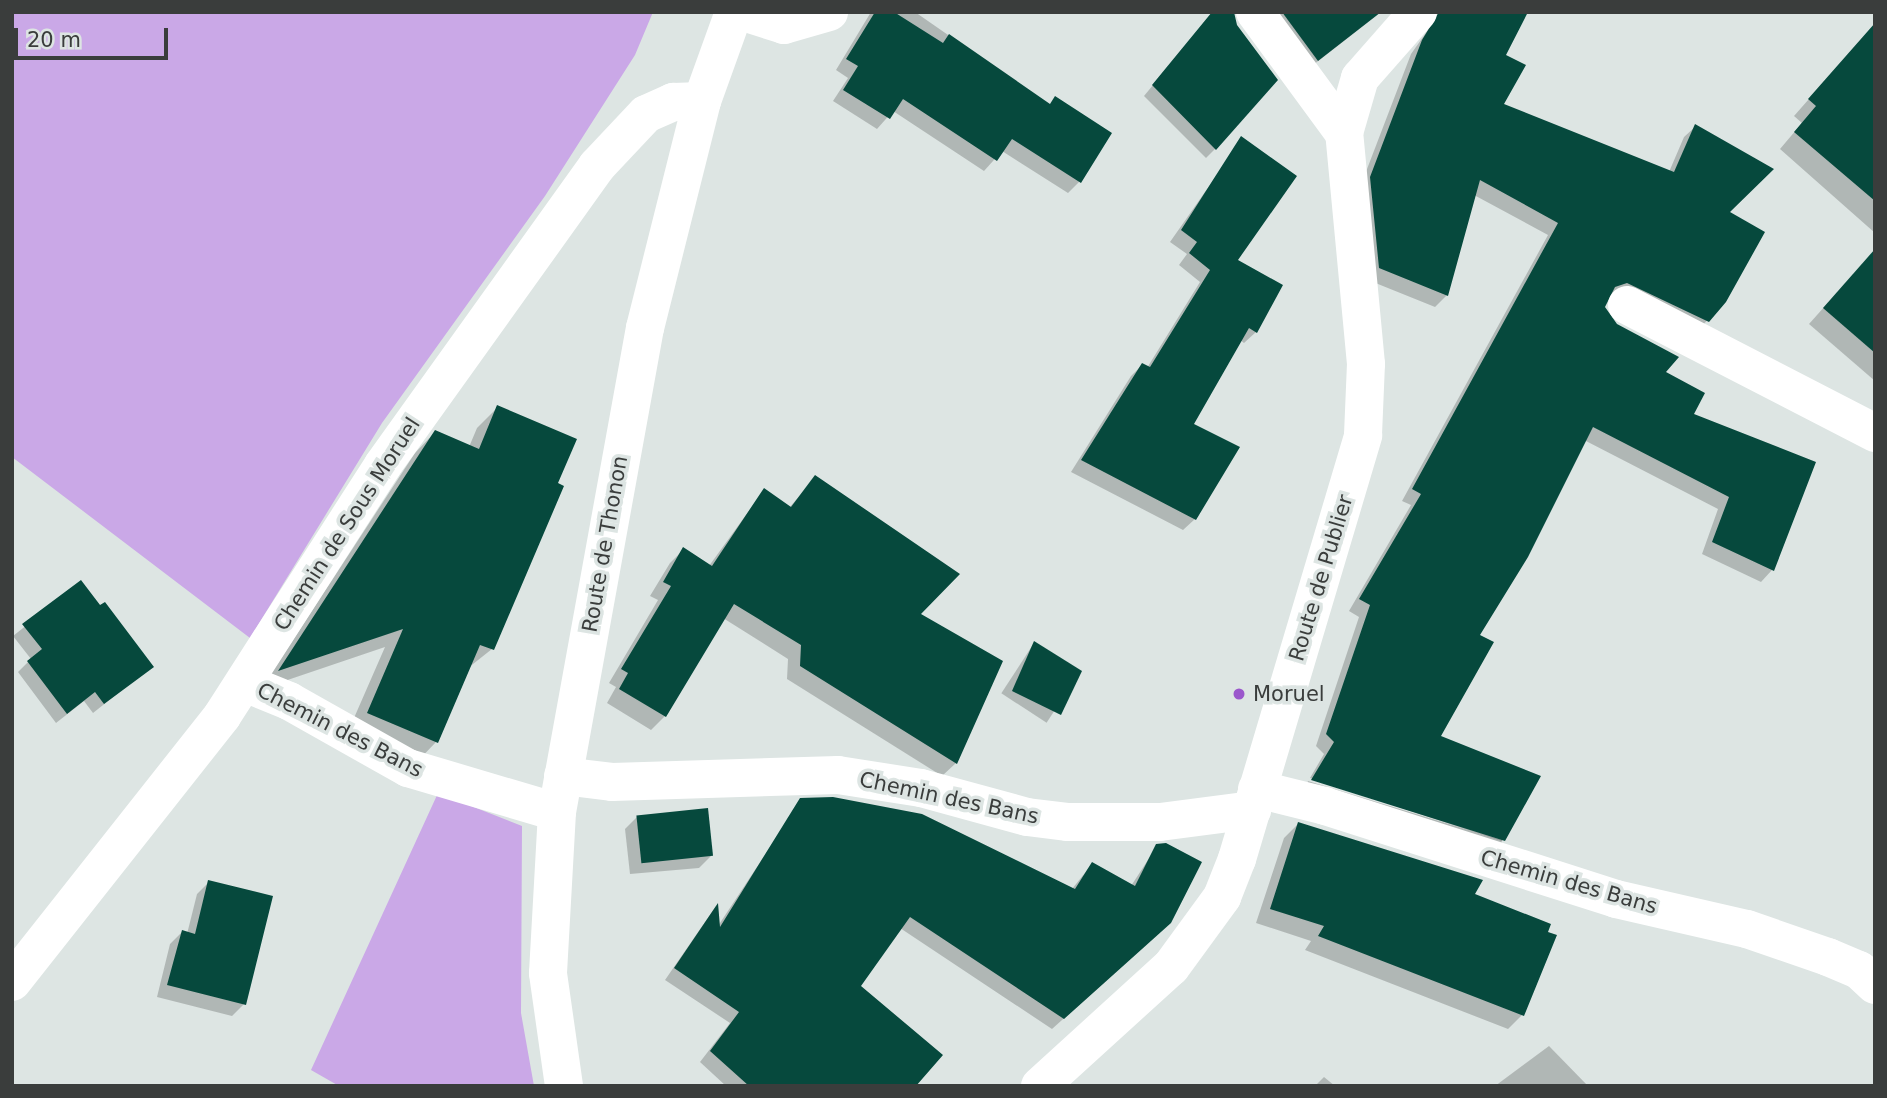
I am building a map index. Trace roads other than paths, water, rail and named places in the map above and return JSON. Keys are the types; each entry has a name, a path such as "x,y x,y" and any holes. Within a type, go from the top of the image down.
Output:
{"street":[{"name":"Route de Thonon","path":"564,1086 548,973 560,794 645,328 702,101 734,12"},
{"path":"743,12 784,25 829,12"},
{"path":"1255,12 1344,133"},
{"name":"Route de Publier","path":"1041,1086 1171,967 1199,933 1222,897 1353,473 1367,401 1344,133 1360,78 1418,12"},
{"name":"Chemin de Sous Moruel","path":"12,982 245,683 383,465 597,166 646,114 673,102 702,101"},
{"path":"1627,305 1875,433"},
{"name":"Chemin des Bans","path":"245,683 289,701 408,768 560,794 612,782 799,772 921,788 1027,817 1067,822 1160,822 1254,800 1325,806 1616,900 1747,929 1859,970 1875,985"}],"place":[{"name":"Moruel","path":"1239,694"}]}
